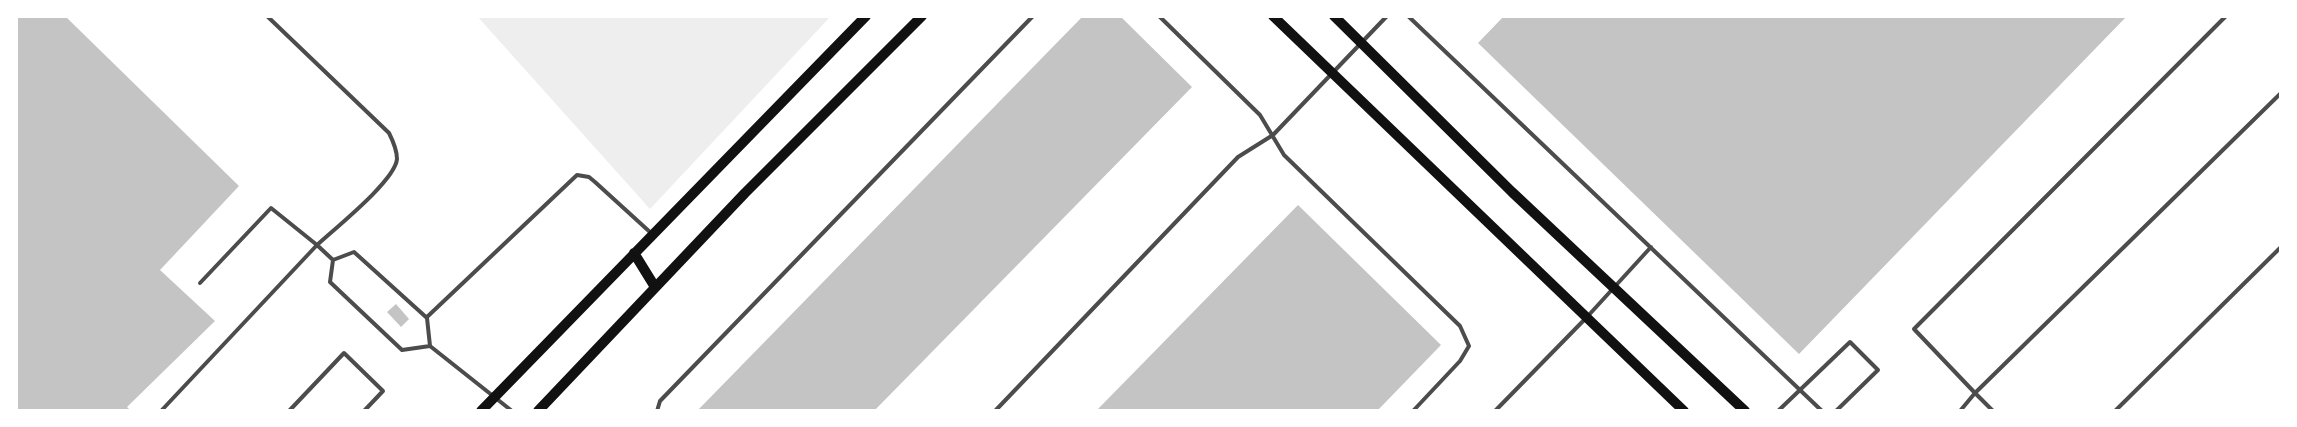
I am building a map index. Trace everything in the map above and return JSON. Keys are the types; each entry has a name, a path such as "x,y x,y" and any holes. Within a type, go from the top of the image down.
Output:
{"main road":[{"path":"480,411 866,16"},
{"path":"538,411 745,192 922,16"},
{"path":"1273,16 1684,411"},
{"path":"1334,16 1512,192 1745,411"},
{"path":"634,253 655,287"}],"lane":[{"path":"161,411 317,246 386,181 397,160 396,149 389,133 267,16"},
{"path":"657,411 660,401 1033,16"},
{"path":"1159,16 1260,115 1284,155 1460,326 1469,346 1460,361 1413,411"},
{"path":"994,411 1238,157 1273,135 1360,42 1387,16"},
{"path":"1408,16 1822,411"},
{"path":"1993,411 1914,329 2226,16"},
{"path":"1960,411 1975,393 2281,93"},
{"path":"427,318 577,175 589,177 653,234"},
{"path":"200,282 271,208 333,260"},
{"path":"1495,411 1587,317 1651,247"},
{"path":"2115,411 2281,247"},
{"path":"333,260 354,252 427,318 430,346 512,411"},
{"path":"333,260 330,282 402,350 430,346"},
{"path":"1778,411 1850,342 1878,370 1836,411"},
{"path":"289,411 344,353 383,391 364,411"}],"shaded area":[{"path":"477,16 831,16 650,209"}],"building":[{"path":"16,16 65,16 239,186 160,270 215,321 127,407 131,411 16,411"},
{"path":"1083,16 1120,16 1192,87 874,411 697,411"},
{"path":"1504,16 2127,16 1799,354 1478,43"},
{"path":"1298,205 1441,345 1377,411 1096,411"},
{"path":"396,304 409,319 401,327 387,312"}]}
